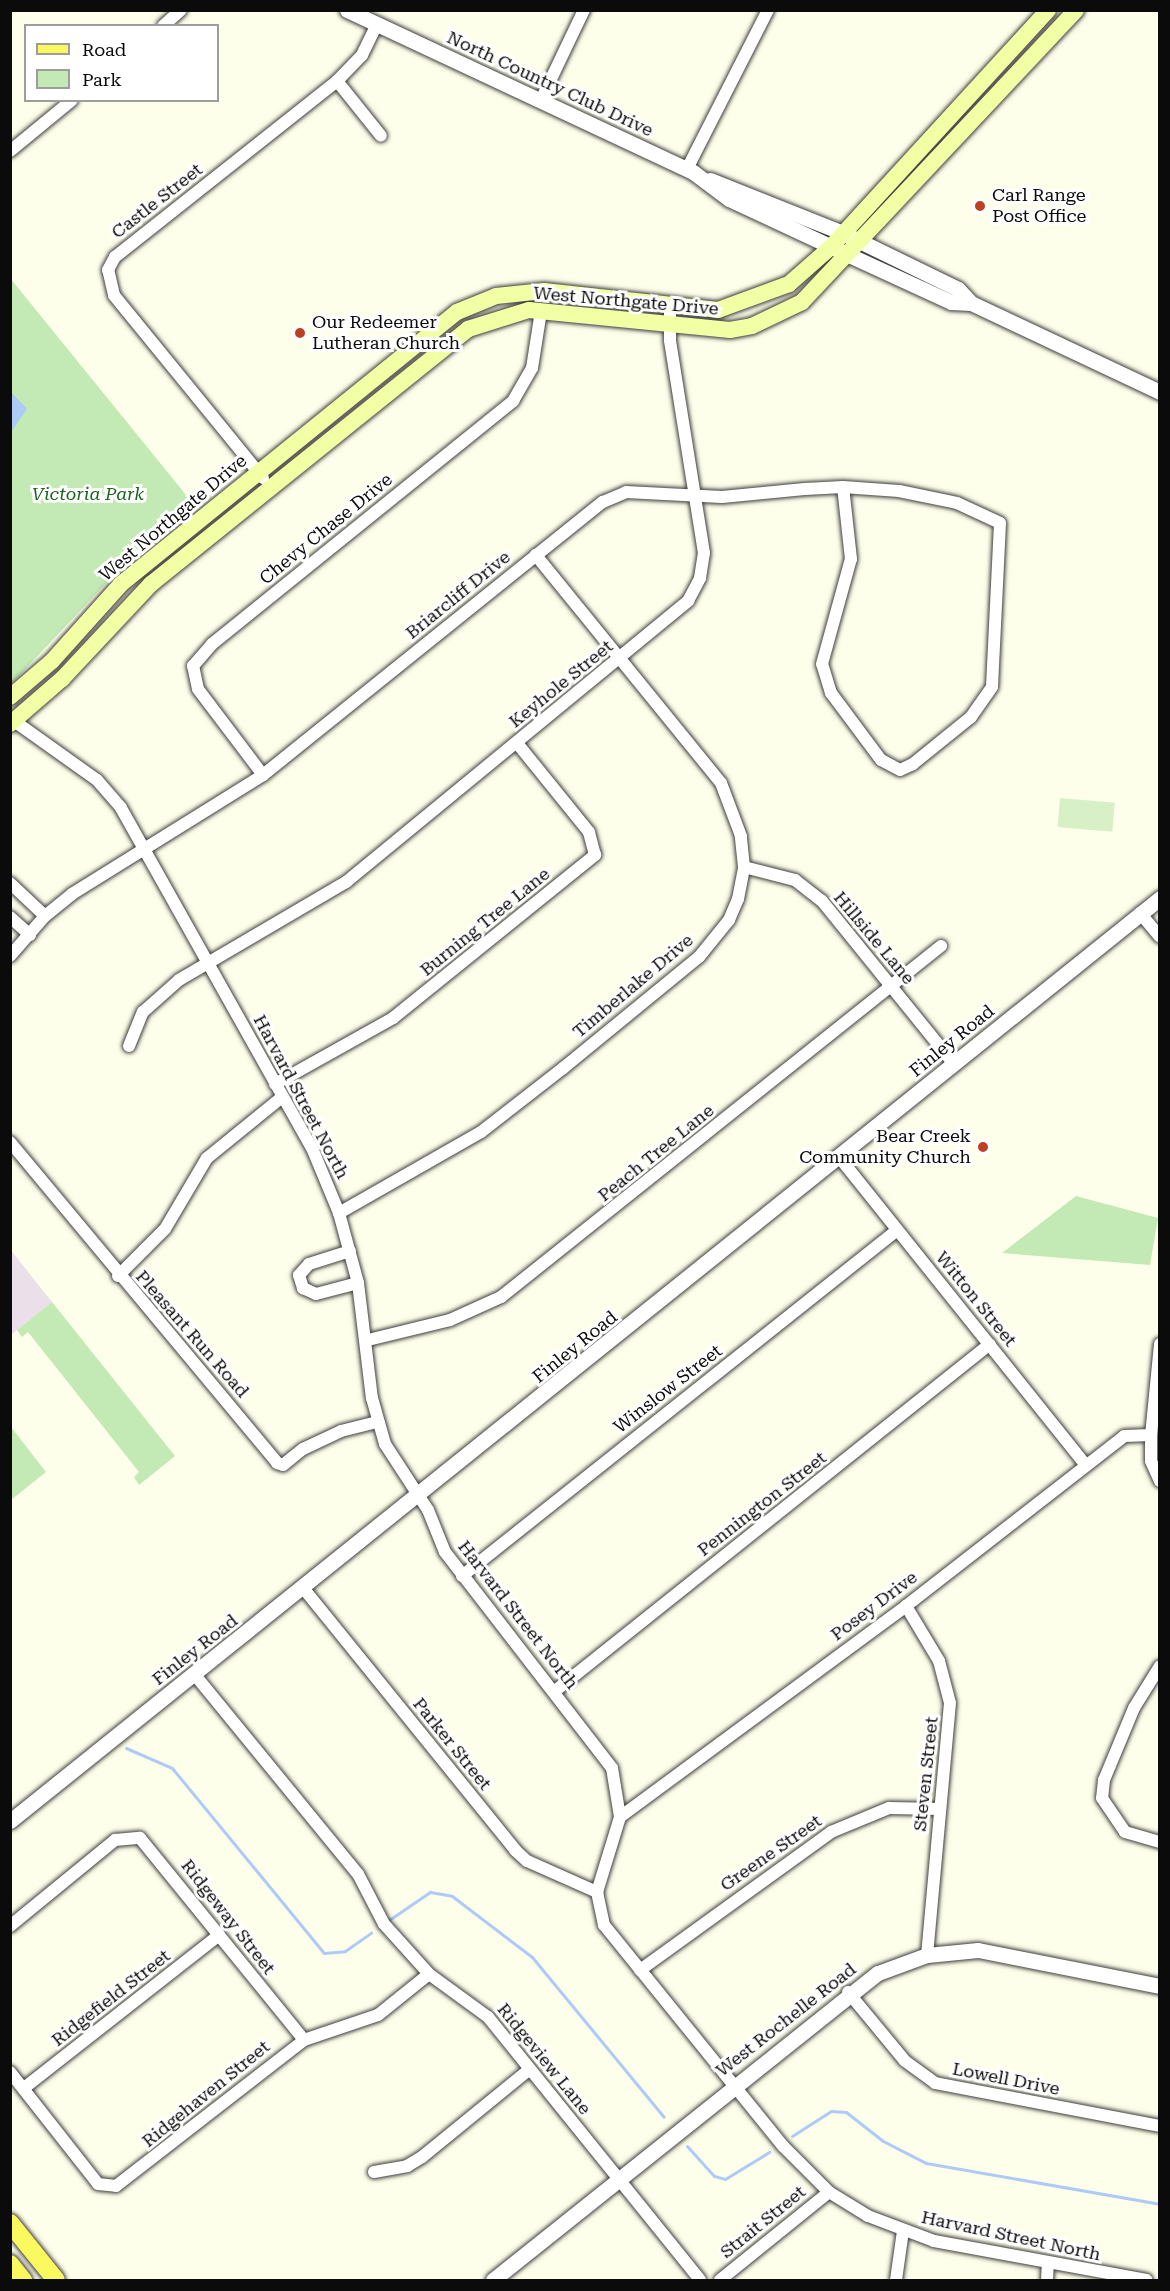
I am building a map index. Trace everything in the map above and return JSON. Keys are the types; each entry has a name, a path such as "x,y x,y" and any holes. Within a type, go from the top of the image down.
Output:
{"main road":[{"name":"West Northgate Drive","path":"10,698 52,661 121,584 457,312 512,292 544,291 670,307 718,310 759,299 800,277 831,247 1048,10"},
{"name":"West Northgate Drive","path":"12,721 75,665 146,589 434,355 484,321 541,311 669,328 752,326 802,302 851,256 1076,10"},
{"path":"1021,41 1035,55"},
{"path":"421,340 434,355"},
{"path":"11,2223 56,2280"},
{"path":"10,2264 23,2280"}],"street":[{"path":"165,24 182,10"},
{"name":"North Country Club Drive","path":"347,10 687,169 704,178 729,199 831,247 951,302 971,303 1160,392"},
{"path":"541,100 584,10"},
{"path":"687,169 768,10"},
{"name":"Castle Street","path":"270,488 114,296 108,270 116,257 337,81 362,55 377,24"},
{"path":"337,81 381,136"},
{"path":"10,151 70,102"},
{"name":"North Country Club Drive","path":"704,178 736,186 843,233 958,288 971,303"},
{"name":"Keyhole Street","path":"129,1046 143,1011 208,962 346,882 620,659 695,590 704,553 669,328 670,307"},
{"name":"Chevy Chase Drive","path":"263,775 198,689 193,666 212,644 513,401 532,368 541,311"},
{"name":"Briarcliff Drive","path":"10,956 45,916 145,846 263,775 536,555 615,495 633,491 722,497 843,487 957,503 1000,523 992,687 971,717 908,766 900,770 881,760 831,693 822,664 851,559 843,487"},
{"name":"Timberlake Drive","path":"339,1213 481,1132 699,957 729,920 744,867 736,816 721,783 536,555"},
{"name":"Harvard Street North","path":"12,721 97,780 145,846 282,1097 339,1213 358,1283 368,1340 376,1422 462,1576 555,1691 612,1768 620,1817 597,1892 604,1925 734,2085 829,2192 903,2231 1048,2263 1146,2280"},
{"name":"Burning Tree Lane","path":"275,1084 393,1018 595,855 589,832 517,743"},
{"name":"Hillside Lane","path":"744,867 795,880 822,901 954,1064"},
{"path":"10,883 45,916"},
{"name":"Finley Road","path":"10,1821 304,1589 1160,898"},
{"path":"1140,913 1160,937"},
{"path":"10,917 30,935"},
{"name":"Peach Tree Lane","path":"368,1340 450,1320 501,1297 941,946"},
{"path":"118,1276 165,1229 207,1158 282,1097"},
{"name":"Pleasant Run Road","path":"10,1142 118,1276 277,1463 284,1465 303,1449 341,1431 376,1422"},
{"name":"Witton Street","path":"839,1157 1085,1464"},
{"name":"Winslow Street","path":"462,1576 897,1231"},
{"path":"350,1251 309,1264 299,1275 303,1288 316,1294 358,1283"},
{"name":"Pennington Street","path":"555,1691 990,1344"},
{"path":"1160,1344 1151,1435 1151,1461 1160,1481"},
{"name":"Posey Drive","path":"620,1817 906,1606 1085,1464 1124,1436 1151,1435"},
{"name":"Parker Street","path":"304,1589 514,1850 527,1862 597,1892"},
{"name":"Steven Street","path":"906,1606 939,1661 950,1703 927,1955"},
{"path":"1160,1666 1134,1708 1104,1780 1102,1798 1125,1832 1160,1842"},
{"name":"Ridgeview Lane","path":"195,1675 357,1874 384,1924 429,1974 488,2017 699,2280"},
{"name":"Greene Street","path":"640,1970 831,1832 890,1808 940,1809"},
{"name":"Ridgeway Street","path":"10,1926 115,1840 140,1838 304,2040"},
{"name":"Ridgefield Street","path":"24,2088 219,1935"},
{"name":"West Rochelle Road","path":"493,2280 848,1992 878,1973 927,1955 1009,1952 1160,1986"},
{"name":"Ridgehaven Street","path":"24,2088 98,2184 116,2186 128,2180 244,2082 304,2040 378,2015 429,1974"},
{"name":"Lowell Drive","path":"848,1992 905,2061 935,2083 1160,2126"},
{"path":"374,2172 407,2166 422,2157 530,2070"},
{"path":"10,2072 24,2088"},
{"name":"Strait Street","path":"720,2280 829,2192"},
{"path":"896,2280 903,2231"},
{"path":"1047,2280 1048,2263"}],"shaded area":[{"path":"10,1249 52,1302 11,1335 10,1335"}],"green space":[{"name":"Victoria Park","path":"10,278 195,506 109,580 11,684"},
{"path":"1060,798 1115,803 1112,832 1057,827"},
{"path":"1076,1196 1158,1218 1150,1265 1002,1253"},
{"path":"52,1302 175,1456 139,1485 134,1477 139,1472 28,1332 22,1337 17,1330"},
{"path":"10,1428 46,1472 11,1500"}],"water":[{"path":"11,392 27,409 11,432"}],"waterway":[{"path":"126,1748 172,1768 324,1953 345,1951 371,1933"},
{"path":"389,1920 430,1892 452,1896 532,1957 664,2117"},
{"path":"792,2136 831,2111 846,2112 883,2141 926,2163 1160,2204"},
{"path":"687,2146 714,2176 725,2179 769,2152"}],"place":[{"name":"Carl Range Post Office","path":"980,206"},
{"name":"Our Redeemer Lutheran Church","path":"300,333"},
{"name":"Bear Creek Community Church","path":"983,1147"}]}
